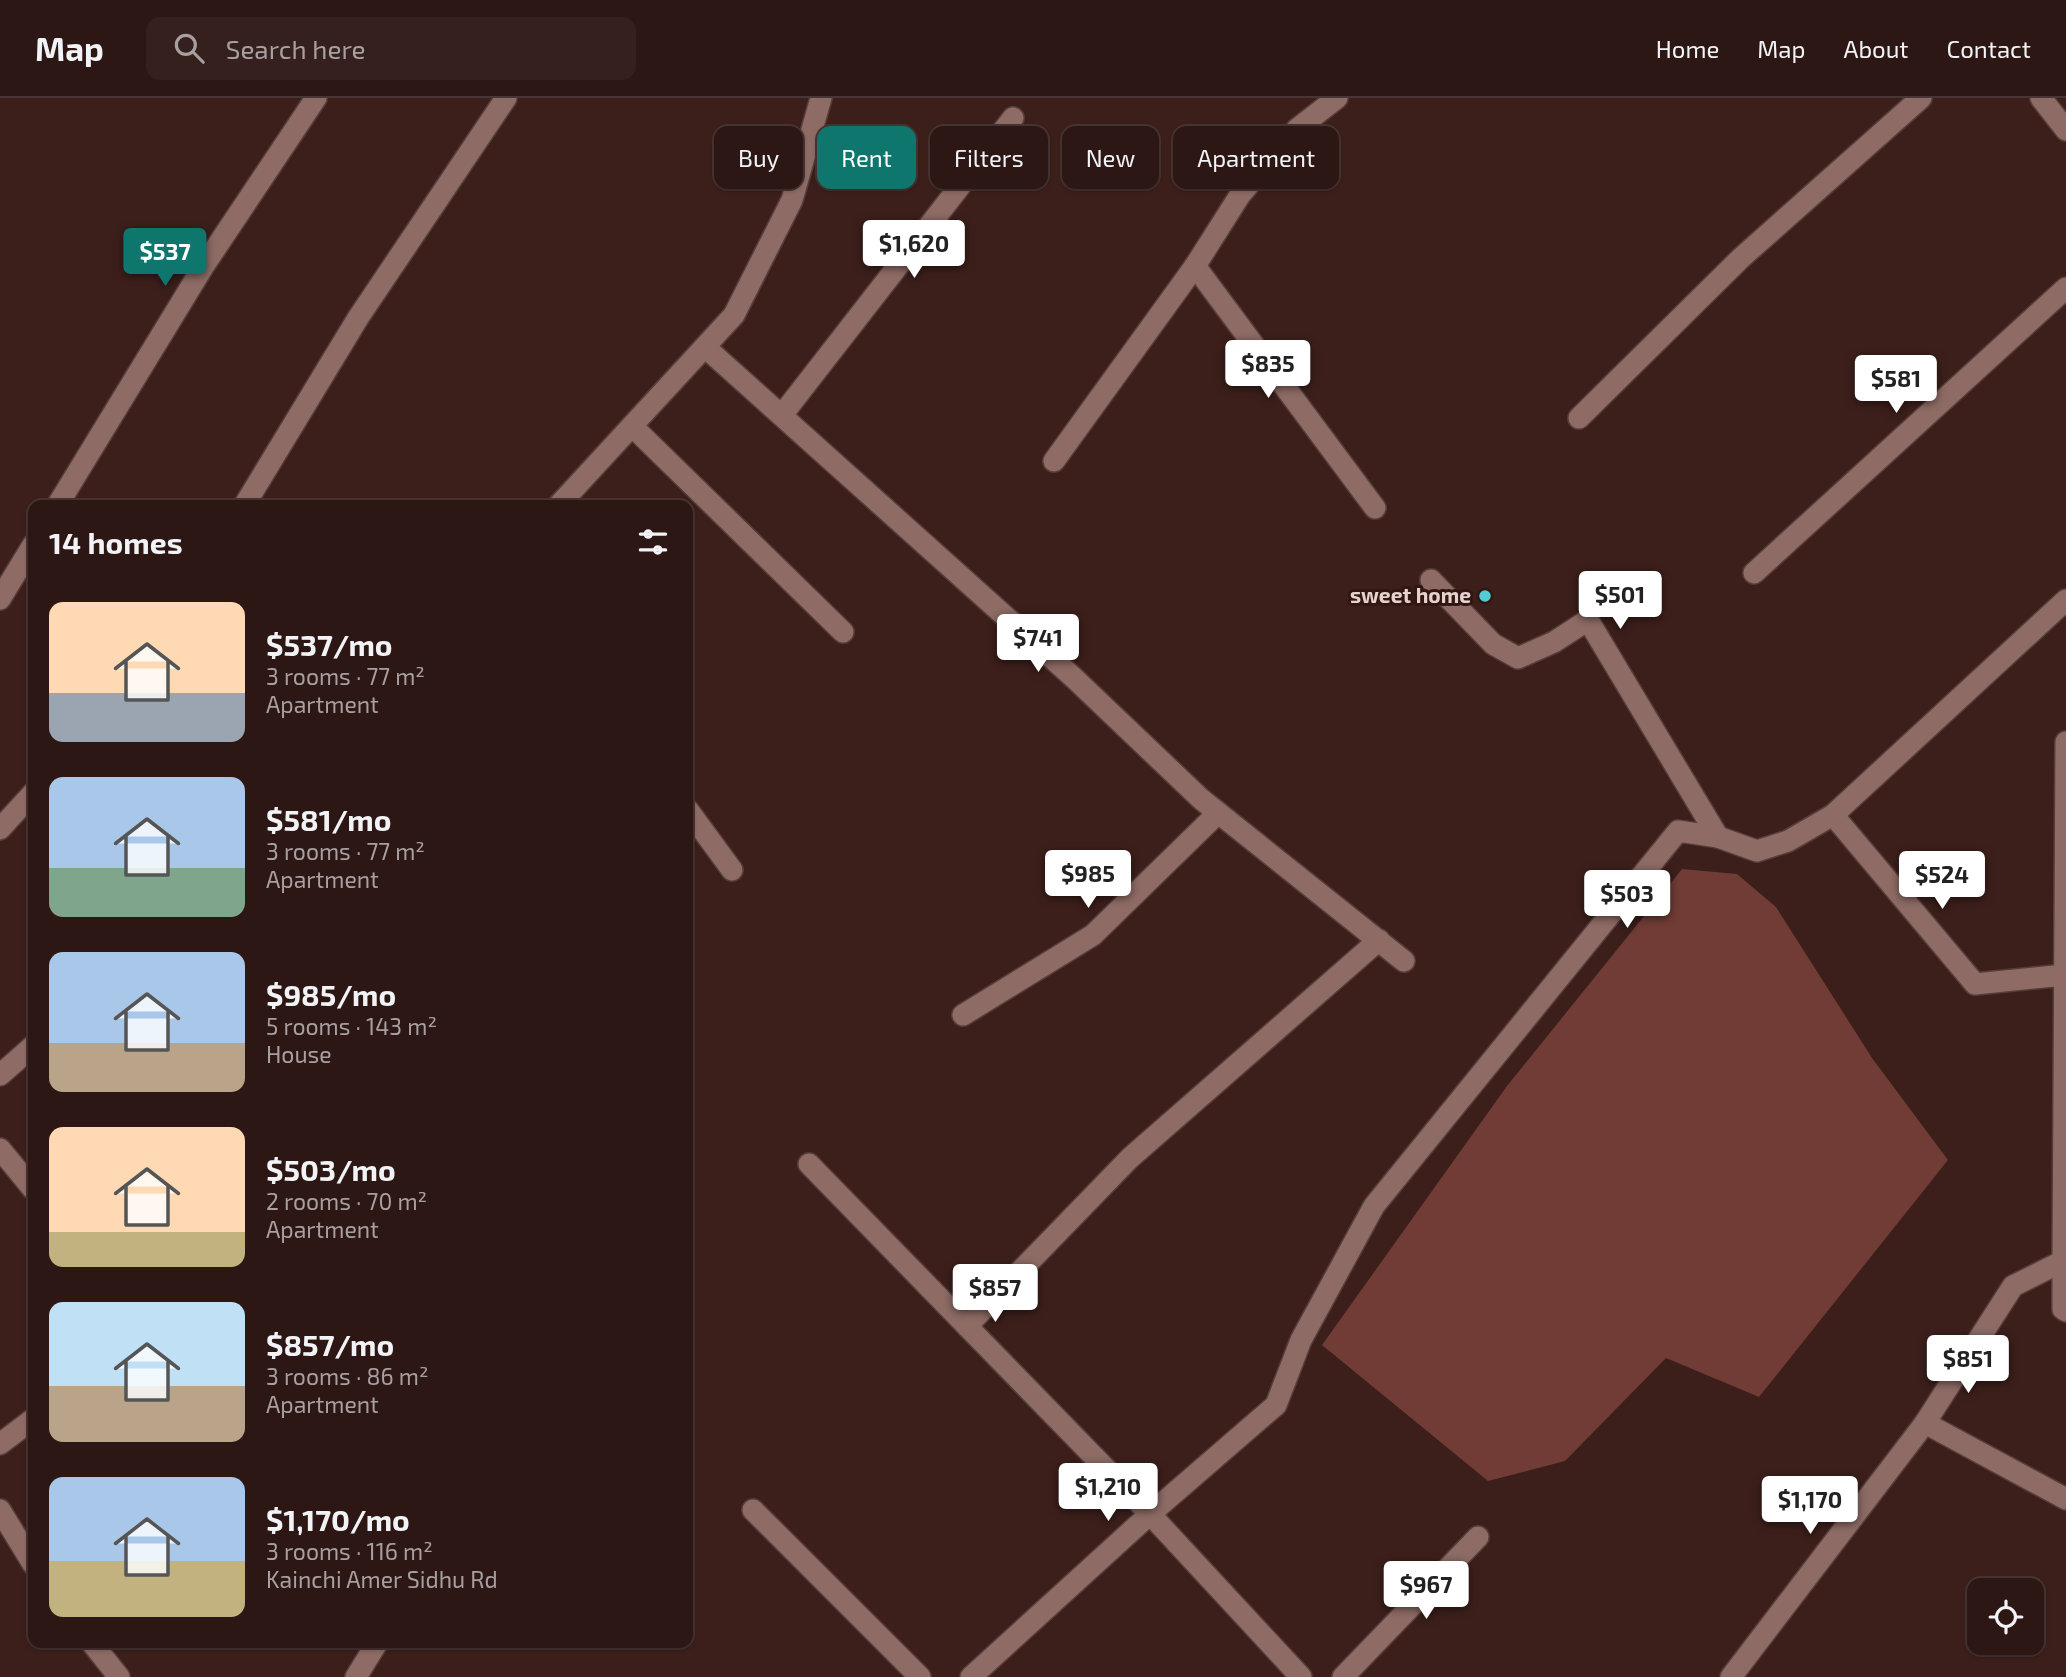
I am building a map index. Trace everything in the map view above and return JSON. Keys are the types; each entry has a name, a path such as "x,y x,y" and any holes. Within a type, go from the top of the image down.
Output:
{"street":[{"path":"61,500 203,267 316,98"},
{"path":"248,500 358,318 506,98"},
{"path":"564,500 734,315 792,200 821,98"},
{"path":"1054,461 1195,266 1240,195 1297,129 1337,98"},
{"path":"1579,418 1741,258 1921,98"},
{"path":"2041,98 2066,130"},
{"path":"782,415 1013,118"},
{"path":"1195,266 1375,508"},
{"path":"1754,573 2066,288"},
{"path":"705,347 1218,813 1404,961"},
{"path":"633,427 843,632"},
{"path":"0,599 28,553"},
{"path":"1431,580 1493,644 1518,658 1554,642 1588,620 1718,837"},
{"path":"971,1677 1150,1514 1276,1405 1301,1340 1374,1206 1678,831 1718,837 1757,851 1788,841 1833,815 2066,600"},
{"path":"2066,742 2063,1261 2063,1309 2066,1311"},
{"path":"0,829 28,798"},
{"path":"963,1015 1093,935 1218,813"},
{"path":"1833,815 1975,984 2064,975"},
{"path":"693,817 732,870"},
{"path":"967,1326 1130,1158 1379,940"},
{"path":"0,1075 28,1050"},
{"path":"0,1149 28,1183"},
{"path":"809,1164 1150,1514 1301,1677"},
{"path":"1731,1677 1926,1423 2013,1286 2063,1261"},
{"path":"0,1444 28,1423"},
{"path":"1926,1423 2066,1499"},
{"path":"0,1510 28,1556"},
{"path":"753,1510 920,1677"},
{"path":"1343,1677 1478,1537"},
{"path":"96,1648 118,1677"},
{"path":"356,1677 374,1648"}],"shaded area":[{"path":"1682,869 1737,874 1776,907 1872,1058 1948,1160 1759,1397 1666,1358 1565,1461 1488,1481 1322,1345 1507,1086"}],"place":[{"name":"sweet home","path":"1485,596"}]}
